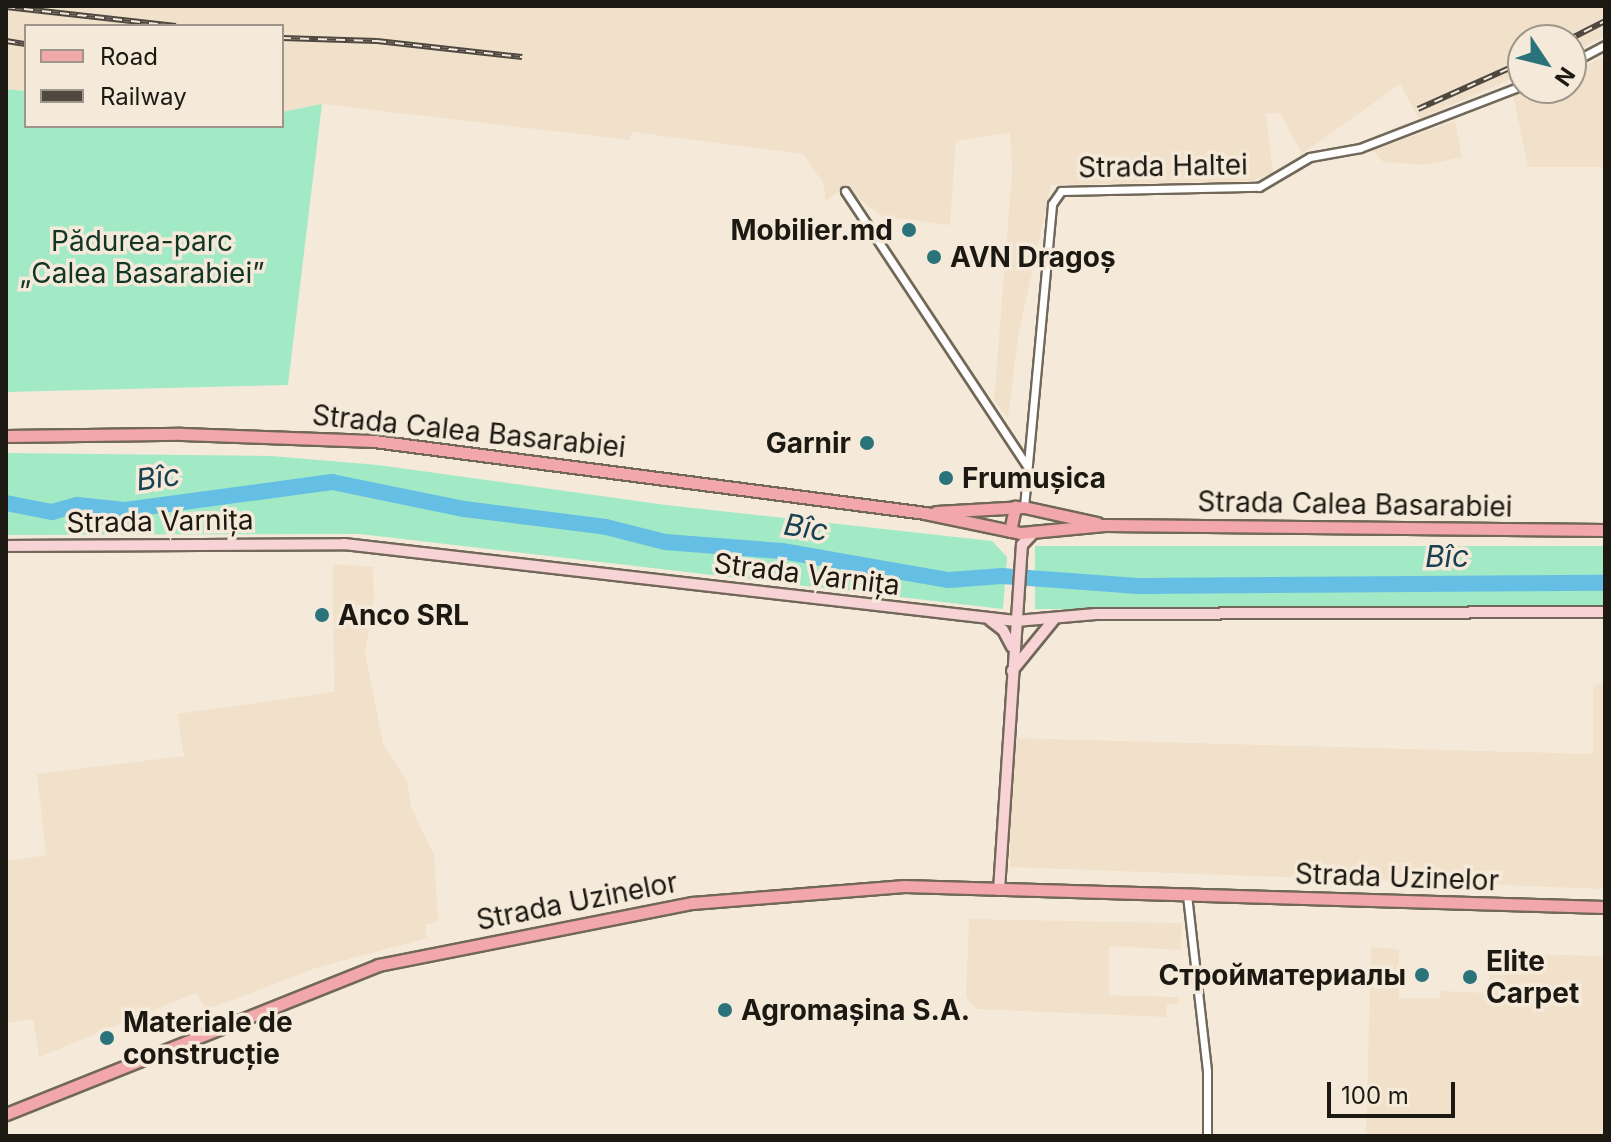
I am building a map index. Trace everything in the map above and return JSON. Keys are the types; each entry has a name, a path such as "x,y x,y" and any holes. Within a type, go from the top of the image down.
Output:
{"main road":[{"name":"Strada Calea Basarabiei","path":"6,436 196,434 374,441 925,513 1010,531 1034,532 1105,525 1605,530"},
{"name":"Strada Calea Basarabiei","path":"925,513 1024,508 1105,525"},
{"path":"1010,531 1024,508"},
{"path":"1024,508 1034,532"},
{"name":"Strada Uzinelor","path":"6,1114 378,965 692,903 863,887 1605,907"}],"street":[{"path":"1587,55 1605,45"},
{"name":"Strada Haltei","path":"1024,508 1052,204 1061,191 1259,187 1310,157 1360,148 1507,91"},
{"path":"845,191 1026,464"},
{"path":"1010,531 1021,548"},
{"path":"999,890 1021,548 1034,532"},
{"name":"Strada Varnița","path":"6,546 344,544 988,619 1017,615 1605,612"},
{"path":"1011,672 1056,617"},
{"path":"988,619 1003,630 1013,650"},
{"path":"1187,895 1207,1071 1207,1136"}],"shaded area":[{"path":"6,6 1605,6 1605,36 1587,46 1587,24 1507,24 1507,81 1419,119 1400,84 1302,154 1280,113 1266,114 1273,173 1252,181 1051,185 1018,337 1008,418 994,401 1012,172 1010,133 956,141 950,225 883,217 858,198 849,184 826,201 823,183 803,154 632,132 630,140 322,104 284,112 284,24 24,24 24,91 6,89"},
{"path":"1605,57 1605,167 1528,167 1515,104 1587,104 1587,64"},
{"path":"1455,121 1462,157 1425,165 1383,162 1373,150"},
{"path":"333,564 373,567 374,599 365,652 383,743 407,781 411,807 434,855 438,921 425,925 427,938 316,968 206,1010 196,993 39,1057 33,1019 6,1023 6,861 46,855 37,774 184,756 177,714 334,692"},
{"path":"1605,652 1605,889 1010,867 1012,738 1593,754 1593,686 1603,682"},
{"path":"969,919 1182,923 1181,950 1109,946 1109,995 1179,997 1179,1004 1167,1004 1166,1017 976,1009 966,997"},
{"path":"1371,947 1399,949 1399,998 1440,998 1441,991 1489,993 1489,953 1605,956 1605,1136 1366,1136"}],"green space":[{"name":"Pădurea-parc „Calea Basarabiei”","path":"6,89 24,91 24,128 284,128 284,112 322,104 288,385 6,392"},
{"path":"6,453 271,456 378,465 666,505 992,541 1007,557 1003,609 360,534 6,535"},
{"path":"1035,546 1605,546 1605,609 1035,609"}],"waterway":[{"name":"Bîc","path":"6,503 52,512 77,505 125,510 332,482 464,509 606,527 665,542 782,551 949,580 1002,576 1138,586 1605,583"}],"railway":[{"path":"6,7 158,24"},
{"path":"1587,30 1605,21"},
{"path":"284,38 377,41 522,57"},
{"path":"6,41 24,44"},
{"path":"1418,109 1507,69"}],"place":[{"name":"Mobilier.md","path":"909,230"},
{"name":"AVN Dragoș","path":"934,257"},
{"name":"Garnir","path":"867,443"},
{"name":"Frumușica","path":"946,478"},
{"name":"Anco SRL","path":"322,615"},
{"name":"Стройматериалы","path":"1422,975"},
{"name":"Elite Carpet","path":"1470,977"},
{"name":"Agromașina S.A.","path":"725,1010"},
{"name":"Materiale de construcție","path":"107,1038"}]}
